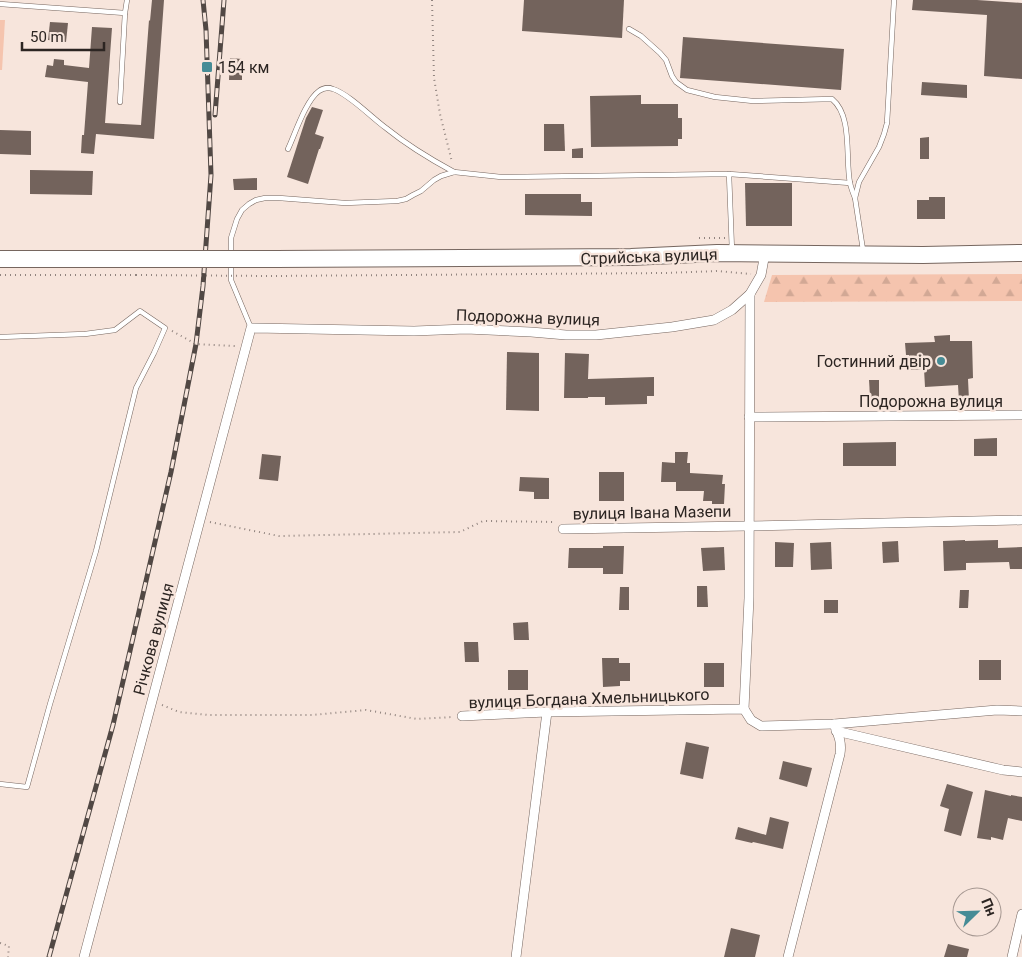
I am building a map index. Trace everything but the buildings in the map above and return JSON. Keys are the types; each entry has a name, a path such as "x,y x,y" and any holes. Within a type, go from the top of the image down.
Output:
{"highway":[{"name":"Стрийська вулиця","path":"0,259 137,267 275,259 622,258 716,253 732,246 765,253 1022,253"}],"street":[{"name":"Подорожна вулиця","path":"251,328 414,331 466,329 596,335 672,327 714,320 732,310 750,294 761,275 765,253"},
{"path":"750,294 749,598 744,708 751,720 760,726 835,727 997,710 1022,711"},
{"name":"Річкова вулиця","path":"84,957 251,328"},
{"name":"Подорожна вулиця","path":"749,417 1022,416"},
{"name":"вулиця Івана Мазепи","path":"563,528 1022,520"},
{"name":"вулиця Богдана Хмельницького","path":"462,716 547,712 744,708"},
{"path":"516,957 547,712"},
{"path":"835,727 1003,770 1022,772"},
{"path":"788,957 840,754 840,737 835,727"},
{"path":"1012,957 1022,914"}],"lane":[{"path":"120,102 127,0"},
{"path":"855,198 860,182 879,147 887,123 894,0"},
{"path":"0,4 125,13"},
{"path":"628,29 660,53 666,60 676,82 687,90 715,97 752,101 832,99 841,110 844,122 850,183 855,198 864,254"},
{"path":"288,149 308,103 318,91 325,88 333,89 347,97 385,128 427,157 454,172 501,177 729,174 850,183"},
{"path":"251,328 231,280 232,238 237,219 242,210 249,204 265,198 346,203 397,201 406,199 421,191 441,176 454,172"},
{"path":"729,174 732,246"},
{"path":"0,337 85,334 115,330 140,311 165,328 136,388 96,551 27,787 0,784"}],"path":[{"path":"432,0 434,78 440,114 454,172"},
{"path":"699,238 732,246"},
{"path":"0,276 137,267 271,276 666,273 717,270 761,275"},
{"path":"165,328 196,344 246,347"},
{"name":"вулиця Івана Мазепи","path":"200,520 279,536 460,532 483,521 558,522 563,528"},
{"name":"вулиця Богдана Хмельницького","path":"152,701 179,712 208,715 312,715 366,710 417,719 462,716"},
{"path":"0,943 9,946 8,957"}],"green space":[{"path":"0,20 5,20 2,70 0,70"},
{"path":"1022,274 1022,301 764,302 772,275"}],"railway":[{"path":"49,957 113,725 171,472 196,344 203,286 211,175 206,30 203,0"},
{"path":"215,115 224,0"}],"place":[{"name":"154 км","path":"207,67"},
{"name":"Гостинний двір","path":"941,361"}]}
